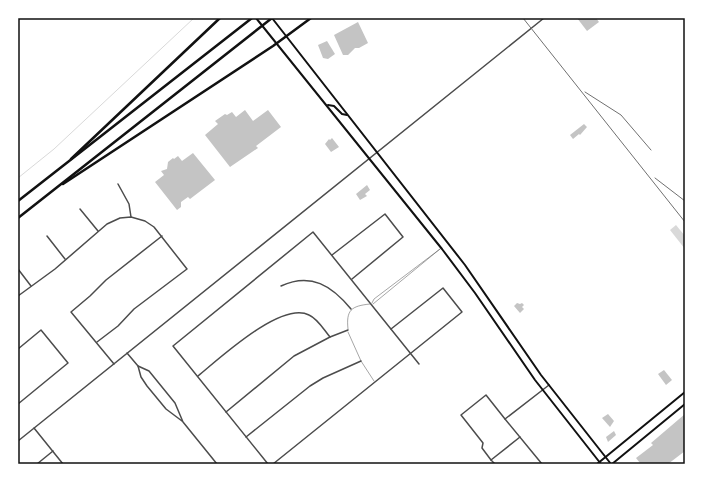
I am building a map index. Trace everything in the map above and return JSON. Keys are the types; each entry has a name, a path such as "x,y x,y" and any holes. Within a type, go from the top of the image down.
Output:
{"highway":[{"path":"57,171 220,18"},
{"path":"18,201 252,18"},
{"path":"18,218 251,33 272,18"},
{"path":"54,189 277,43 311,18"}],"main road":[{"path":"256,18 371,158 442,248 543,390 599,463 685,392"},
{"path":"272,18 469,270 549,385 612,464 685,404"},
{"path":"328,105 334,106 342,114 348,115"}],"street":[{"path":"19,439 544,18"},
{"path":"118,184 129,204 131,217"},
{"path":"80,209 98,232"},
{"path":"332,256 385,214 403,237 351,279"},
{"path":"18,296 107,224 120,218 131,217 145,221 154,227 162,236 187,269 134,309 118,326 97,342"},
{"path":"268,464 173,346 313,232 419,364"},
{"path":"47,236 65,259"},
{"path":"114,364 71,312 106,280 162,236"},
{"path":"18,269 31,286"},
{"path":"281,286 297,281 317,282 337,293 351,309"},
{"path":"273,464 462,312 443,288 391,330"},
{"path":"197,376 254,331 290,314 300,312 311,315 330,337"},
{"path":"18,349 41,330 68,363 18,404"},
{"path":"226,412 294,356 330,337 348,330"},
{"path":"127,353 138,366 143,381 166,409 184,422"},
{"path":"246,437 310,386 323,378 361,361"},
{"path":"138,366 149,371 161,385 177,405 184,422 217,464"},
{"path":"506,419 549,385"},
{"path":"495,464 482,448 483,443 461,415 486,395 540,463"},
{"path":"34,428 63,464"},
{"path":"491,460 520,437"},
{"path":"37,464 53,451"}],"lane":[{"path":"371,304 374,299 403,276 442,248"},
{"path":"374,382 361,361 348,330 346,319 351,309 356,306 371,304 405,279 442,248"}],"shaded area":[{"path":"676,225 685,236 685,249 670,230"}],"building":[{"path":"577,18 596,18 599,22 587,31"},
{"path":"358,22 368,43 359,48 355,48 348,55 343,55 334,35"},
{"path":"327,41 335,54 328,59 323,58 318,45"},
{"path":"245,110 253,121 268,110 281,127 256,146 258,148 230,167 205,135 218,124 215,121 225,114 227,115 232,112 236,117"},
{"path":"584,124 587,127 580,135 579,134 573,139 570,135"},
{"path":"332,138 339,147 331,152 325,144"},
{"path":"193,153 215,180 190,199 188,197 181,202 181,207 177,210 155,182 164,175 161,171 167,169 168,162 173,158 174,159 178,156 182,161"},
{"path":"367,185 370,190 365,194 367,196 360,200 356,194"},
{"path":"517,303 522,303 524,305 522,307 524,309 520,313 514,306"},
{"path":"664,370 672,380 666,385 658,374"},
{"path":"608,414 614,421 610,427 602,418"},
{"path":"685,414 685,451 668,464 638,464 640,463 636,458 653,445 651,443"},
{"path":"614,431 616,435 608,442 606,437"}],"waterway":[{"path":"18,178 54,149 194,18"}],"railway":[{"path":"523,18 685,222"},
{"path":"585,92 621,115 651,150"},
{"path":"655,178 685,201"}]}
